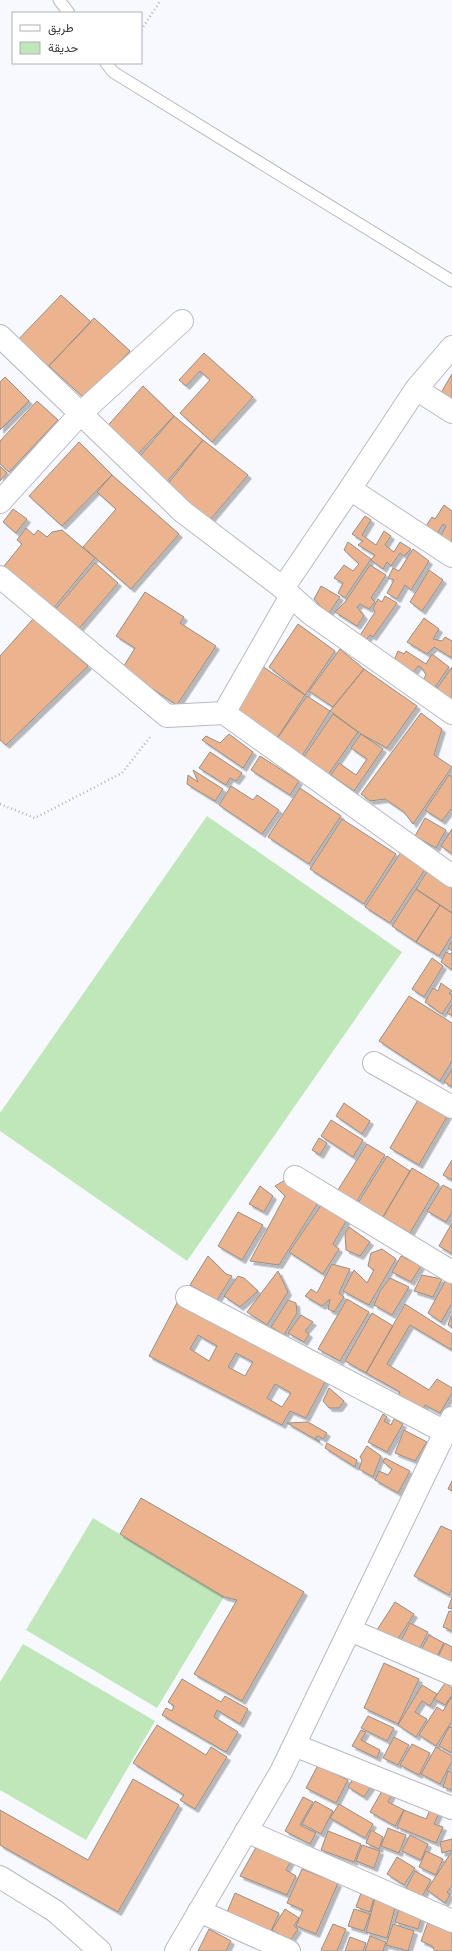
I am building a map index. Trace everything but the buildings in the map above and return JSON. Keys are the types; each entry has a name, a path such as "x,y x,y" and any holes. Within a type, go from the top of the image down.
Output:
{"street":[{"path":"0,502 81,413 182,321"},
{"path":"0,336 183,512 287,592 311,614 452,713"},
{"path":"224,713 287,592 350,489 416,389 452,347"},
{"path":"416,389 452,412"},
{"path":"350,489 452,556"},
{"path":"0,577 167,716 224,713 452,876"},
{"path":"374,1063 452,1107"},
{"path":"295,1177 452,1272"},
{"path":"176,1951 280,1772 449,1425 187,1297"},
{"path":"350,1630 452,1674"},
{"path":"294,1745 452,1808"},
{"path":"246,1831 452,1921"},
{"path":"0,1878 55,1910 100,1951"},
{"path":"199,1911 289,1951"}],"lane":[{"path":"59,0 68,12"},
{"path":"107,64 113,72 452,281"}],"path":[{"path":"142,28 161,0"},
{"path":"0,804 35,818 122,774 167,716"}],"green space":[{"path":"207,816 402,952 187,1261 0,1131 0,1113"},
{"path":"93,1518 224,1597 157,1708 26,1630"},
{"path":"23,1644 155,1721 86,1840 0,1790 0,1682"}]}
